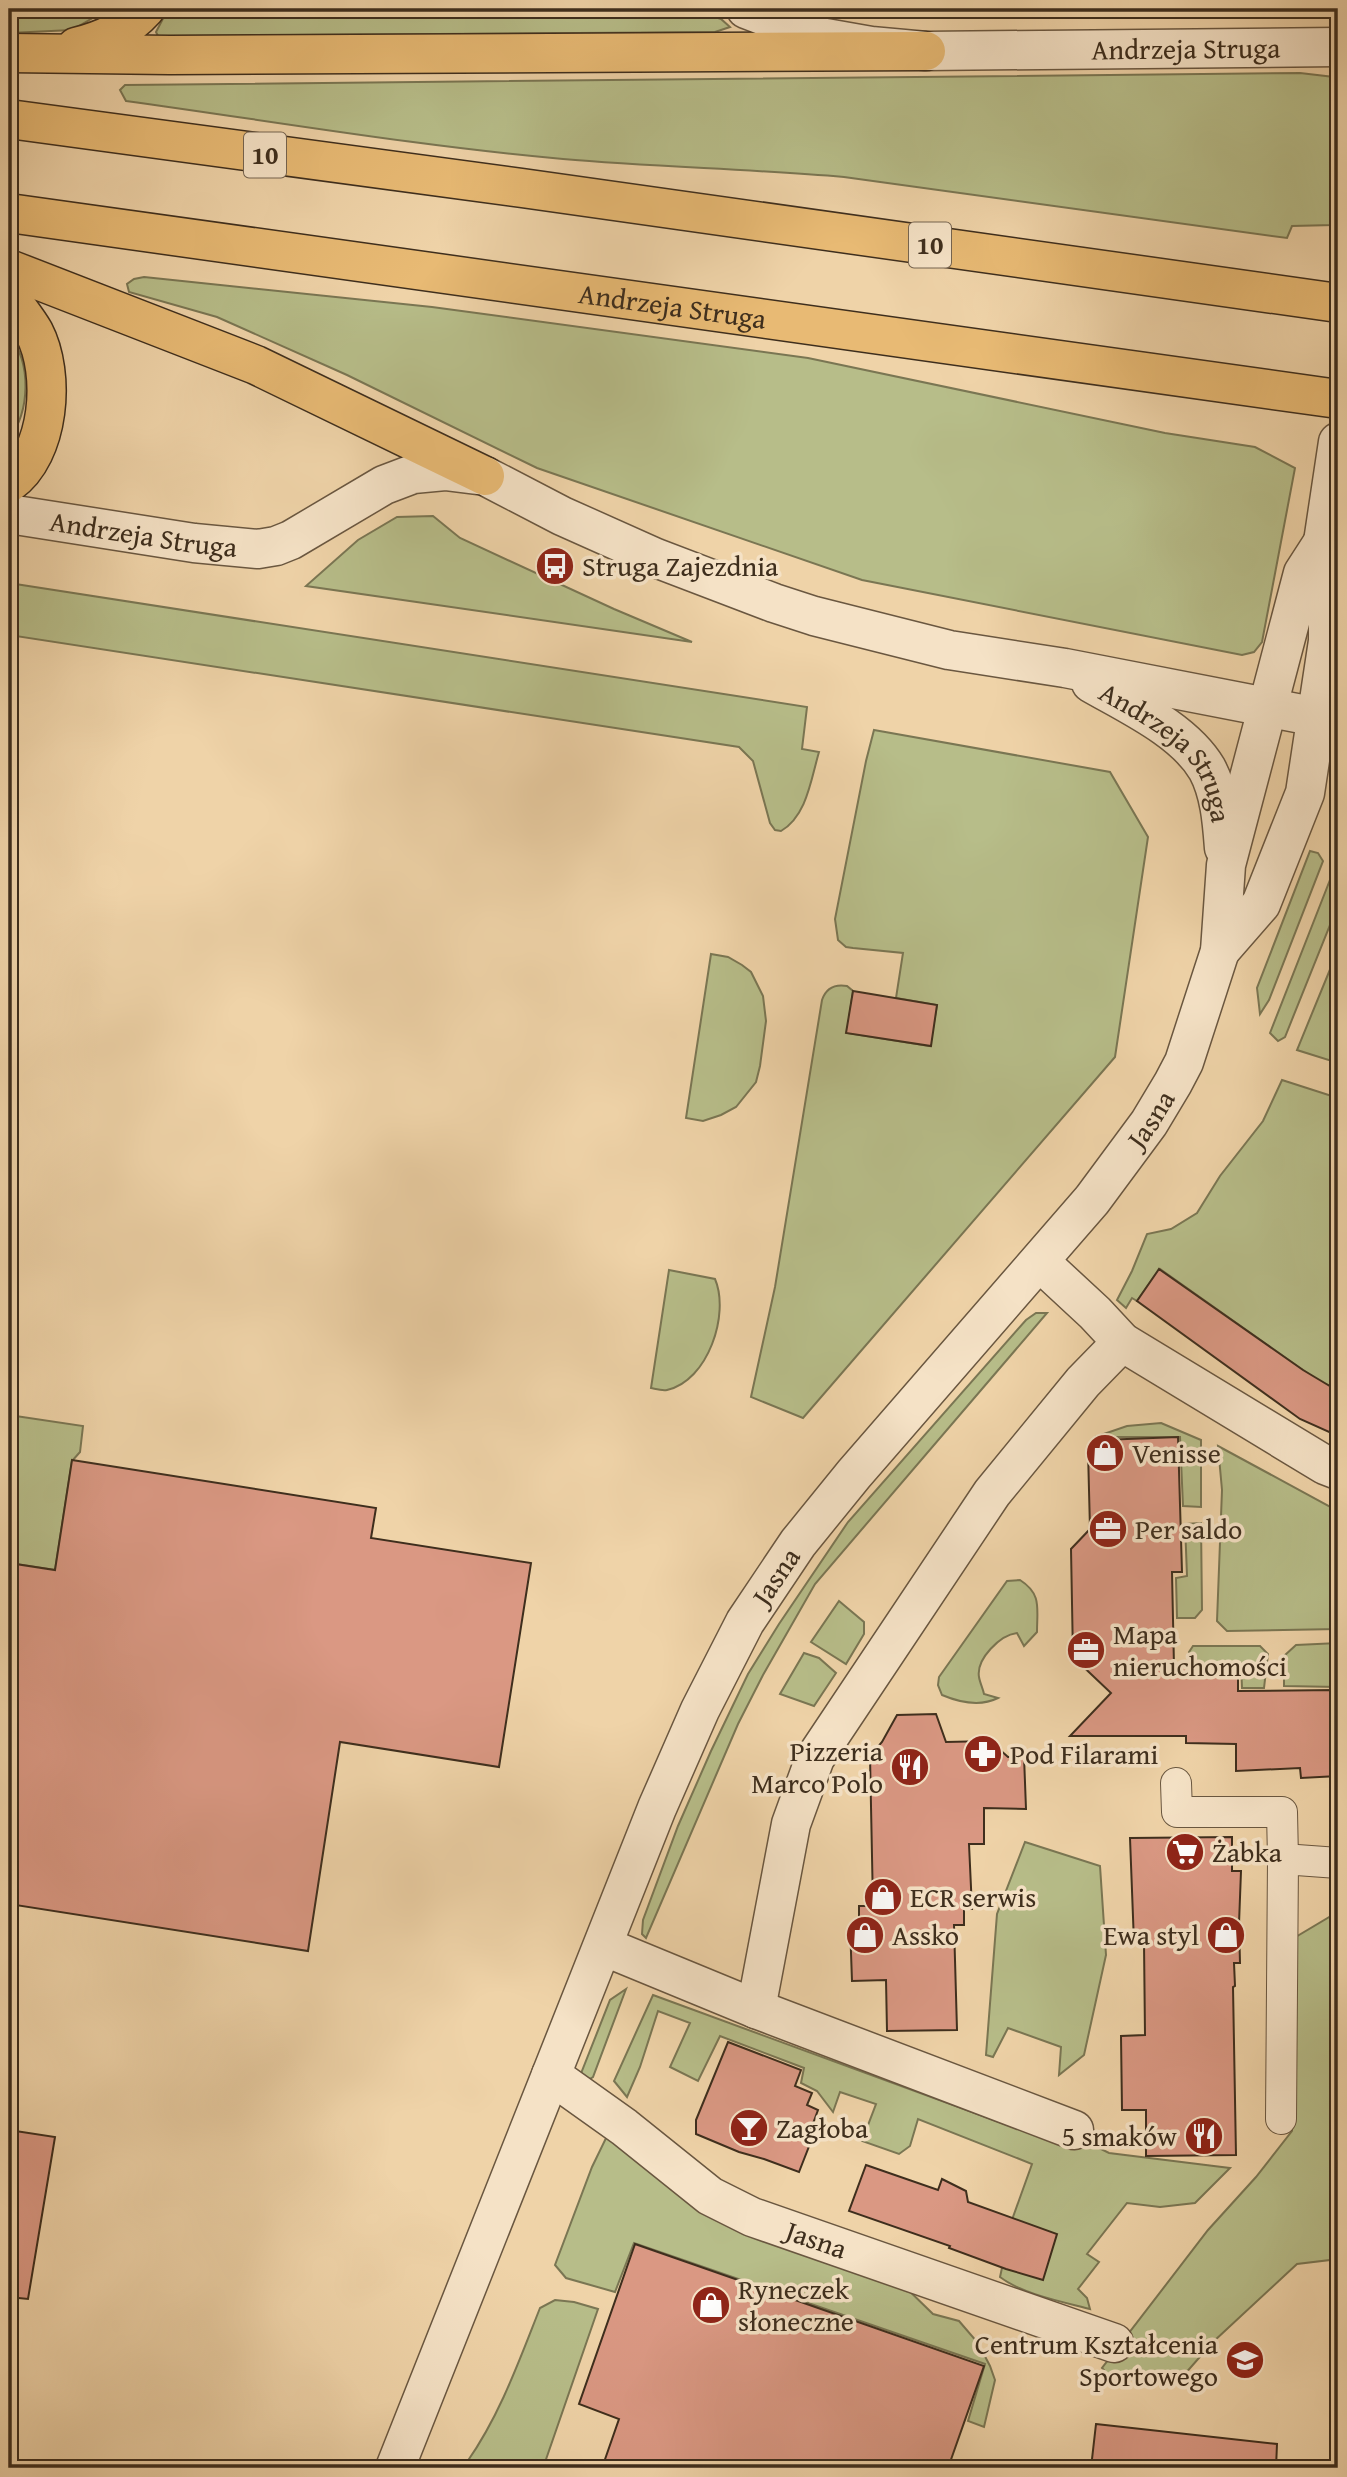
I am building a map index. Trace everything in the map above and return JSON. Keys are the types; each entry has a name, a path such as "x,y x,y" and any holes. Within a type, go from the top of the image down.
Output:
{"main road":[{"path":"23,54 91,43 114,34 133,22 145,9"},
{"path":"23,54 926,51"},
{"name":"10","path":"9,119 1338,303"},
{"name":"Andrzeja Struga","path":"9,213 1262,387 1338,401"},
{"path":"9,269 256,365 379,427 485,476"},
{"path":"9,296 35,333 47,379 45,410 37,442 27,462 9,483"}],"street":[{"name":"Andrzeja Struga","path":"746,9 820,37 871,46 926,51 1338,47"},
{"path":"1328,719 1328,580 1323,542 1337,451"},
{"name":"Andrzeja Struga","path":"9,514 258,549 292,540 384,485 413,474 445,471 485,476 562,516 656,558 774,603 864,630 949,650 1065,668 1328,719"},
{"path":"1268,708 1303,573 1323,542"},
{"name":"Andrzeja Struga","path":"1065,668 1174,732 1206,768 1220,810 1226,865"},
{"name":"Jasna","path":"395,2468 657,1808 700,1710 745,1622 798,1544 838,1494 1092,1200 1149,1123 1184,1062 1220,951 1226,865 1268,708"},
{"name":"Jasna","path":"1220,951 1261,904 1305,793 1328,719"},
{"path":"1040,1262 1122,1342 1325,1465 1338,1470"},
{"path":"756,2010 791,1824 815,1758 992,1493 1083,1382 1122,1342"},
{"path":"1176,1783 1177,1812 1282,1812 1281,2119"},
{"path":"1283,1859 1338,1863"},
{"path":"603,1946 756,2010 1074,2130"},
{"name":"Jasna","path":"551,2075 624,2127 710,2196 752,2217 1114,2343"}],"green space":[{"path":"9,9 108,9 72,30 9,33"},
{"path":"168,9 692,9 721,19 730,27 715,32 158,36 156,32"},
{"path":"1300,73 1334,77 1338,80 1338,185 1333,225 1292,226 1287,238 844,177 508,154 126,101 120,90 125,85"},
{"path":"144,277 432,307 808,358 1165,433 1255,447 1295,468 1262,642 1254,652 1242,655 862,580 537,468 347,375 217,317 129,292 127,284"},
{"path":"9,335 22,359 26,387 21,415 9,439"},
{"path":"433,516 460,538 692,642 306,586 358,540 397,517"},
{"path":"9,583 807,707 802,749 819,752 810,785 797,816 781,831 775,830 770,823 753,761 739,747 9,635"},
{"path":"874,730 1110,772 1148,837 1115,1057 803,1418 751,1397 775,1287 822,1000 832,988 847,986 853,991 847,1033 930,1046 937,1005 896,998 903,953 846,947 838,940 835,919"},
{"path":"1310,851 1318,853 1323,861 1269,1000 1260,1014 1257,988"},
{"path":"1337,862 1338,905 1285,1037 1278,1041 1270,1033"},
{"path":"1338,950 1338,1063 1297,1050"},
{"path":"711,954 728,957 751,972 763,996 766,1021 756,1082 736,1107 703,1121 686,1118"},
{"path":"1282,1080 1338,1098 1338,1389 1320,1382 1160,1269 1137,1301 1132,1298 1126,1308 1117,1300 1147,1234 1171,1229 1197,1213 1220,1176 1263,1121"},
{"path":"669,1270 715,1279 720,1310 712,1344 704,1360 694,1374 681,1384 663,1390 651,1388"},
{"path":"1036,1313 1047,1313 815,1584 738,1724 646,1938 642,1934 643,1920 678,1826 748,1674 779,1624 848,1522 1026,1320"},
{"path":"9,1415 83,1426 80,1452 72,1461 55,1570 9,1563"},
{"path":"1161,1423 1201,1440 1201,1507 1183,1506 1180,1437 1095,1437 1127,1426"},
{"path":"1218,1446 1338,1511 1338,1629 1227,1631 1217,1621 1222,1490"},
{"path":"1201,1523 1202,1610 1195,1618 1177,1618 1176,1578 1187,1576 1185,1524"},
{"path":"1020,1580 1032,1591 1037,1602 1037,1632 1024,1646 1017,1633 1003,1638 985,1656 979,1670 984,1694 998,1698 970,1703 942,1695 938,1685 939,1677 1007,1581"},
{"path":"839,1601 864,1622 864,1634 846,1664 811,1642"},
{"path":"1338,1643 1338,1687 1284,1686 1284,1656 1296,1645"},
{"path":"1193,1646 1260,1646 1268,1654 1264,1688 1242,1688 1241,1663 1189,1664 1189,1652"},
{"path":"804,1653 819,1658 836,1673 814,1706 780,1694"},
{"path":"1025,1842 1100,1866 1106,1955 1084,2055 1059,2075 1061,2047 1008,2028 993,2057 986,2055 997,1914"},
{"path":"1331,1916 1334,2100 1338,2101 1338,2259 1297,2264 1213,2342 1177,2383 1111,2378 1102,2368 1208,2230 1256,2177 1292,2131 1289,1941"},
{"path":"626,1989 593,2077 583,2083 580,2076 610,2000"},
{"path":"653,1995 1040,2137 1077,2137 1109,2153 1230,2168 1195,2203 1160,2207 1127,2203 1087,2254 1099,2262 1078,2289 1087,2298 1090,2309 1043,2297 1000,2277 1013,2217 1032,2164 918,2119 910,2146 899,2154 862,2141 876,2104 840,2092 833,2112 817,2091 801,2083 804,2068 720,2036 698,2081 670,2067 690,2023 658,2011 627,2097 614,2081"},
{"path":"607,2136 897,2279 933,2314 959,2321 978,2343 995,2380 984,2427 968,2421 985,2364 634,2243 615,2292 566,2278 555,2265 592,2167"},
{"path":"555,2300 598,2309 543,2468 468,2468 467,2462 499,2407 540,2308"}],"building":[{"path":"853,991 937,1005 931,1046 846,1033"},
{"path":"1159,1269 1303,1370 1338,1391 1338,1436 1300,1419 1137,1301"},
{"path":"1178,1437 1182,1572 1172,1572 1174,1666 1238,1665 1238,1691 1335,1690 1335,1715 1338,1715 1338,1776 1301,1778 1300,1768 1236,1771 1236,1744 1186,1743 1186,1736 1070,1736 1111,1693 1073,1657 1071,1549 1090,1529 1088,1451 1102,1440"},
{"path":"72,1460 376,1508 371,1538 531,1563 499,1767 340,1742 308,1951 9,1904 9,1563 55,1570"},
{"path":"936,1714 946,1742 990,1741 1008,1757 1024,1756 1026,1809 984,1808 984,1844 969,1844 972,1909 964,1909 964,1925 954,1925 957,2030 887,2031 886,1980 852,1981 850,1924 859,1924 859,1906 873,1906 870,1756 882,1742 897,1715"},
{"path":"1232,1837 1232,1871 1241,1871 1240,1963 1234,1963 1233,1987 1236,2155 1146,2156 1146,2110 1122,2110 1121,2036 1145,2035 1144,1943 1134,1943 1130,1838"},
{"path":"728,2042 801,2070 795,2086 812,2093 807,2105 818,2110 811,2129 815,2131 799,2172 696,2134 696,2120"},
{"path":"9,2130 55,2137 28,2299 9,2297"},
{"path":"866,2165 938,2190 942,2179 966,2191 968,2202 1057,2234 1043,2280 849,2211"},
{"name":"Ryneczek słoneczne","path":"635,2244 984,2366 948,2468 602,2468 619,2419 579,2404"},
{"path":"1096,2424 1277,2444 1276,2468 1091,2468"}],"place":[{"name":"Struga Zajezdnia","path":"555,566"},
{"name":"Venisse","path":"1105,1453"},
{"name":"Per saldo","path":"1108,1529"},
{"name":"Mapa nieruchomości","path":"1086,1650"},
{"name":"Pod Filarami","path":"983,1754"},
{"name":"Pizzeria Marco Polo","path":"910,1767"},
{"name":"Żabka","path":"1185,1852"},
{"name":"ECR serwis","path":"883,1897"},
{"name":"Assko","path":"865,1935"},
{"name":"Ewa styl","path":"1226,1935"},
{"name":"Zagłoba","path":"749,2128"},
{"name":"5 smaków","path":"1204,2136"},
{"name":"Ryneczek słoneczne","path":"711,2305"},
{"name":"Centrum Kształcenia Sportowego","path":"1245,2360"}]}
